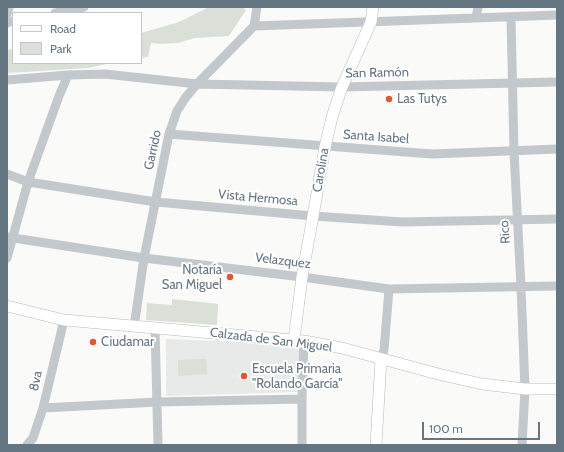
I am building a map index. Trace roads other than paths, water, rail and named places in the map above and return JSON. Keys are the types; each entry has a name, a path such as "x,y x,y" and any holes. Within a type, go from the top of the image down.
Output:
{"main road":[{"name":"Carolina","path":"299,340 302,276 325,147 332,117 342,87 371,22 373,7"},
{"name":"Calzada de San Miguel","path":"7,306 64,320 299,340 342,348 482,384 525,389 557,389"},
{"path":"376,445 381,359"}],"street":[{"path":"7,14 9,7"},
{"path":"257,7 254,26 557,15"},
{"path":"476,18 478,7"},
{"path":"60,12 78,8"},
{"name":"Rico","path":"511,17 511,83 525,389 522,445"},
{"name":"Garrido","path":"134,327 144,258 169,134 176,111 186,96 197,84 254,26"},
{"name":"San Ramón","path":"8,81 68,75 105,74 197,84 342,87 557,82"},
{"path":"7,258 10,238 28,182 58,96 68,75"},
{"name":"Santa Isabel","path":"169,134 432,154 514,152 557,149"},
{"name":"Vista Hermosa","path":"7,174 28,182 156,202 313,216 402,222 557,219"},
{"name":"Velazquez","path":"10,238 144,258 302,276 389,289 557,286"},
{"path":"381,359 384,350 389,289"},
{"name":"8va","path":"27,445 33,438 43,408 64,320"},
{"path":"155,328 158,445"},
{"path":"299,340 302,399 302,445"},
{"path":"43,408 157,402 302,399"}],"place":[{"name":"Las Tutys","path":"389,99"},
{"name":"Notaría San Miguel","path":"230,277"},
{"name":"Ciudamar","path":"93,342"},
{"name":"Escuela Primaria \"Rolando García\"","path":"244,376"}]}
